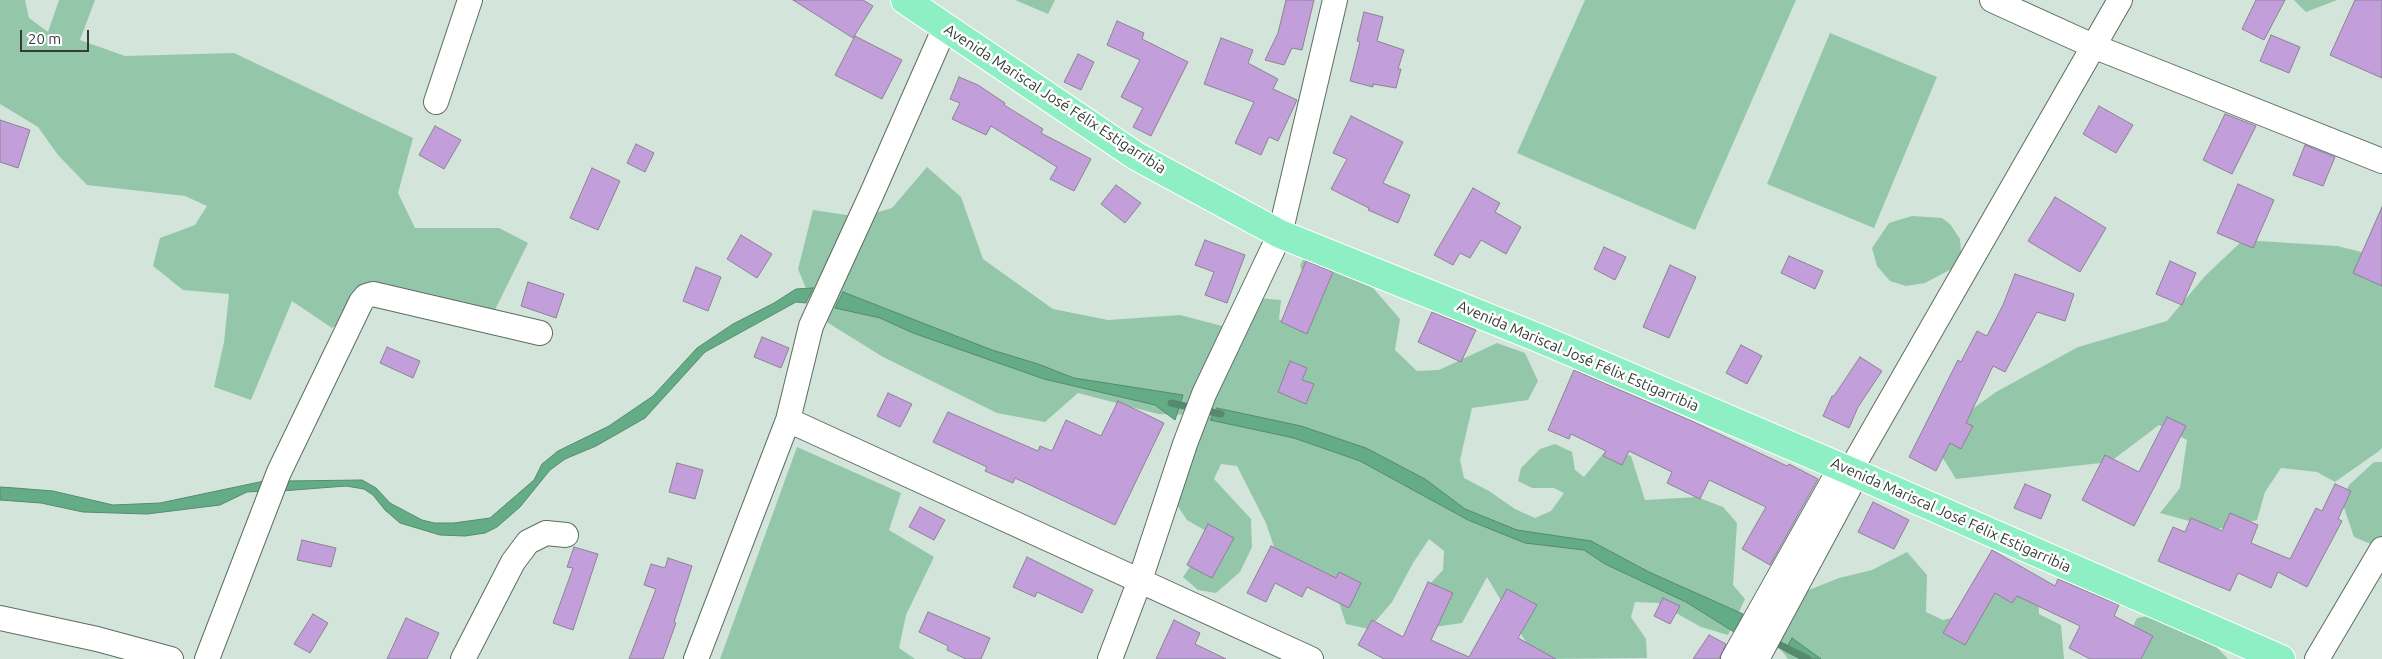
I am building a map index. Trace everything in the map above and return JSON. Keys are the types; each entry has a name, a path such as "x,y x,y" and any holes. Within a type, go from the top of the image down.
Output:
{"main road":[{"name":"Avenida Mariscal José Félix Estigarribia","path":"905,0 1136,156 1280,234 1541,339 2281,659"}],"street":[{"path":"436,102 470,0"},
{"path":"1110,659 1140,580 1185,444 1204,394 1280,234 1335,0"},
{"path":"1992,0 2093,46 2382,161"},
{"path":"1749,652 1782,589 1833,481 1850,471 2120,0"},
{"path":"696,659 788,420 811,326 945,27"},
{"path":"207,659 279,472 357,310 366,296 372,294 540,333"},
{"path":"788,420 1311,659"},
{"path":"463,659 512,562 528,542 546,533 566,534"},
{"path":"2317,659 2382,549"},
{"path":"0,618 97,639 171,659"}],"shaded area":[{"path":"0,0 25,0 29,18 48,32 59,0 95,0 80,40 125,56 234,53 413,138 398,193 415,228 499,228 528,243 488,324 370,302 332,328 292,301 251,400 214,387 224,342 229,294 183,290 153,266 160,238 195,225 207,206 185,196 87,185 58,155 38,127 0,104"},
{"path":"1015,0 1055,0 1048,14"},
{"path":"1585,0 1796,0 1695,230 1517,153"},
{"path":"2294,0 2337,0 2306,12"},
{"path":"1830,33 1937,77 1874,228 1767,184"},
{"path":"927,167 961,197 983,259 1053,309 1108,320 1180,315 1226,327 1193,415 1158,414 1078,393 1045,422 997,413 883,357 817,316 798,269 813,210 860,217 892,208"},
{"path":"1912,216 1942,218 1950,224 1960,239 1961,252 1959,265 1925,283 1906,286 1890,281 1877,266 1872,248 1889,223"},
{"path":"2243,240 2337,246 2382,257 2382,448 2379,451 2335,482 2317,472 2281,468 2265,492 2257,520 2218,529 2160,513 2180,488 2187,440 2159,425 2110,462 1956,479 1931,439 1996,392 2078,347 2167,321 2205,276"},
{"path":"1306,253 1373,288 1400,319 1395,350 1417,371 1439,370 1497,343 1525,353 1538,381 1528,400 1472,408 1460,460 1464,478 1489,491 1515,509 1535,518 1551,511 1564,493 1554,488 1532,488 1518,481 1521,468 1540,449 1555,444 1572,452 1575,470 1584,477 1607,449 1631,456 1645,500 1697,497 1723,507 1737,523 1733,585 1745,599 1728,635 1701,627 1658,603 1635,602 1631,617 1646,639 1647,658 1536,659 1487,577 1462,623 1434,627 1426,588 1443,570 1444,551 1429,539 1413,563 1392,602 1369,629 1346,624 1338,599 1276,553 1266,523 1237,466 1221,464 1214,479 1251,519 1252,547 1240,572 1216,593 1198,590 1183,577 1198,555 1206,531 1187,520 1169,493 1257,298 1281,300 1279,319 1290,326 1309,284 1300,266"},
{"path":"813,288 806,303 796,302 705,352 645,418 596,446 565,459 550,470 520,507 497,527 485,533 465,536 440,535 400,523 385,510 373,495 364,489 346,486 281,491 286,481 362,480 376,488 390,503 422,520 434,523 454,523 490,518 534,480 542,464 558,451 609,426 653,396 697,348 733,324 774,303 796,289"},
{"path":"843,292 992,350 1038,364 1074,378 1183,395 1175,420 1155,405 1044,379 913,333 880,318 835,308"},
{"path":"1217,408 1301,426 1366,448 1425,479 1465,509 1517,530 1591,541 1649,572 1743,614 1734,632 1686,602 1605,564 1584,550 1525,543 1468,520 1360,461 1294,438 1210,420"},
{"path":"797,447 901,493 889,530 934,557 906,615 899,648 915,659 720,659"},
{"path":"2374,462 2382,462 2382,541 2373,545 2354,537 2342,502 2349,485"},
{"path":"269,480 264,491 247,492 220,505 147,514 83,512 41,503 0,500 0,487 53,491 113,505 160,503"},
{"path":"1907,552 1927,575 1926,612 1943,620 1955,617 2010,584 2038,585 2039,614 2061,625 2064,659 1788,659 1771,637 1791,597 1839,578 1872,570"},
{"path":"2172,612 2208,638 2228,659 2116,659 2137,618"},
{"path":"1792,638 1821,659 1800,659 1785,651"}],"building":[{"path":"793,0 863,0 873,6 853,38"},
{"path":"1286,0 1314,0 1302,50 1292,48 1284,65 1265,60 1278,33"},
{"path":"2256,0 2285,0 2264,40 2242,29"},
{"path":"2355,0 2382,0 2382,78 2330,55"},
{"path":"1364,12 1383,17 1377,41 1404,50 1398,69 1401,69 1396,88 1373,84 1373,87 1350,81 1360,42 1357,41"},
{"path":"1117,21 1144,33 1142,39 1188,62 1151,136 1133,127 1143,108 1121,97 1140,60 1107,45"},
{"path":"2271,35 2300,47 2289,73 2260,61"},
{"path":"855,36 902,60 882,99 835,75"},
{"path":"1221,38 1253,50 1248,63 1278,79 1273,89 1297,100 1278,141 1269,137 1261,155 1235,143 1254,102 1204,84"},
{"path":"1078,54 1094,62 1081,90 1064,82"},
{"path":"959,77 978,85 1005,103 1004,105 1043,129 1041,133 1091,159 1074,191 1050,179 1057,167 991,126 986,135 952,119 960,103 950,99"},
{"path":"2099,106 2133,125 2116,153 2083,134"},
{"path":"2225,114 2256,126 2232,174 2203,160"},
{"path":"1351,116 1403,142 1383,183 1410,195 1398,223 1368,210 1369,208 1331,189 1347,159 1333,153"},
{"path":"0,120 30,130 18,168 0,162"},
{"path":"435,126 461,140 444,169 419,155"},
{"path":"636,144 654,153 645,172 627,163"},
{"path":"2305,145 2335,157 2323,186 2293,175"},
{"path":"592,168 620,181 598,230 570,218"},
{"path":"2238,184 2274,200 2253,248 2217,233"},
{"path":"1116,185 1141,203 1125,223 1101,204"},
{"path":"1473,188 1500,203 1495,212 1521,227 1506,254 1481,240 1470,258 1460,253 1453,265 1434,255"},
{"path":"2055,197 2106,228 2080,272 2028,241"},
{"path":"2382,207 2382,286 2353,273"},
{"path":"741,235 772,254 757,278 727,259"},
{"path":"1205,240 1245,255 1227,303 1205,295 1214,272 1195,265"},
{"path":"1604,247 1626,257 1615,280 1594,269"},
{"path":"1789,256 1823,271 1815,289 1781,273"},
{"path":"1306,261 1333,272 1307,334 1281,322"},
{"path":"2170,261 2196,273 2182,305 2156,294"},
{"path":"1670,265 1696,277 1669,338 1643,327"},
{"path":"696,267 721,277 708,311 683,301"},
{"path":"2015,274 2074,294 2065,321 2037,312 2005,372 1993,366 1966,423 1973,426 1961,449 1950,443 1936,471 1909,457 1958,360 1961,362 1977,331 1987,336 2003,305"},
{"path":"528,282 564,294 556,318 521,306"},
{"path":"1432,312 1476,330 1461,362 1418,342"},
{"path":"762,337 789,348 781,368 754,357"},
{"path":"1741,345 1762,356 1747,384 1726,373"},
{"path":"387,347 420,361 413,378 380,363"},
{"path":"1860,357 1882,371 1858,407 1849,428 1823,416 1832,396 1834,396"},
{"path":"1290,361 1307,368 1302,380 1314,384 1306,404 1278,392"},
{"path":"1574,370 1694,422 1787,466 1789,464 1818,479 1770,565 1742,549 1766,507 1709,480 1700,499 1667,483 1672,472 1629,451 1622,465 1603,456 1606,451 1571,434 1569,439 1548,430"},
{"path":"888,393 912,404 900,427 877,416"},
{"path":"1118,401 1164,423 1115,525 1015,478 1013,483 985,471 987,467 933,442 948,412 1038,451 1040,446 1052,451 1066,420 1101,436"},
{"path":"2167,417 2186,426 2134,526 2082,500 2105,455 2139,472"},
{"path":"677,463 703,470 695,499 669,492"},
{"path":"2025,484 2051,495 2041,519 2014,508"},
{"path":"2335,484 2351,491 2338,519 2342,521 2307,587 2278,572 2271,588 2238,573 2230,591 2158,561 2173,527 2185,532 2191,518 2222,531 2230,513 2258,525 2251,543 2290,559 2316,508 2322,511"},
{"path":"1873,502 1909,520 1894,549 1858,532"},
{"path":"920,507 945,520 934,540 909,527"},
{"path":"1208,524 1234,538 1212,578 1187,565"},
{"path":"302,540 336,548 331,567 297,560"},
{"path":"1271,546 1336,578 1339,572 1361,583 1349,608 1307,587 1302,597 1275,583 1266,602 1247,593"},
{"path":"574,547 598,554 573,630 553,623 573,568 567,567"},
{"path":"1992,550 2055,586 2058,579 2119,605 2114,616 2153,636 2141,659 2090,659 2069,648 2080,626 2017,596 2012,603 1995,593 1965,645 1943,633"},
{"path":"1027,557 1093,590 1082,613 1037,592 1035,597 1013,587"},
{"path":"668,558 692,566 674,622 676,623 663,659 629,659 656,589 644,585 651,564 665,568"},
{"path":"1428,582 1453,593 1431,640 1469,657 1507,589 1537,605 1518,638 1556,659 1384,659 1358,645 1372,620 1403,637"},
{"path":"1663,598 1680,606 1670,624 1654,616"},
{"path":"928,612 990,638 981,659 966,659 947,650 948,646 919,632"},
{"path":"313,614 328,623 310,653 294,644"},
{"path":"406,618 439,633 427,659 387,659"},
{"path":"1174,620 1200,633 1195,644 1226,659 1156,659"},
{"path":"1709,635 1726,644 1719,659 1693,659"}],"waterway":[{"path":"1171,403 1221,414"},
{"path":"1770,640 1808,659"}]}
